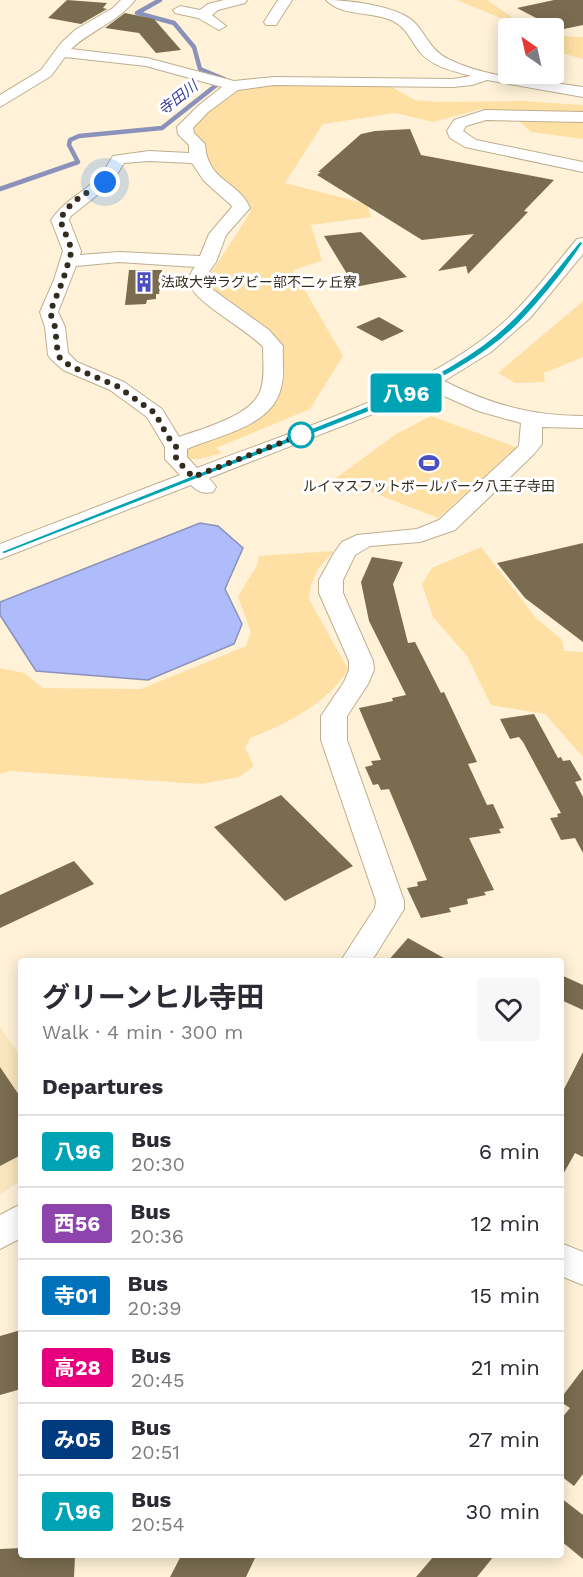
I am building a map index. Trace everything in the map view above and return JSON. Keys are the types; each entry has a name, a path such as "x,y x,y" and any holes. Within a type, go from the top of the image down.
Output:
{"street":[{"path":"0,102 46,74 66,46 80,33 118,11 128,0"},
{"path":"203,15 213,7 240,0"},
{"path":"272,22 285,0"},
{"path":"333,0 349,6 396,16 410,24 430,55 453,65 486,75 583,92"},
{"path":"180,10 203,15 219,26"},
{"path":"63,52 147,62 224,84 274,81 453,83 472,81 486,75"},
{"path":"176,446 193,437 251,416 262,406 271,391 273,346 262,334 205,293 199,284 200,272 207,262 218,234 241,208 239,203 207,175 196,158 197,144 186,134 185,127 224,84"},
{"path":"583,117 486,115 460,123 455,131 456,135 471,144 583,167"},
{"path":"196,158 149,156 119,159 105,182 79,197 66,208 60,220 72,250 50,312 55,327 58,356 70,366 117,386 155,413 168,437 176,446 176,459 199,482"},
{"path":"0,552 386,416 436,385 514,324 583,243"},
{"path":"69,261 119,257 207,262"},
{"path":"436,385 492,359 514,343 548,309 583,267"},
{"path":"436,385 480,407 532,420 558,423 583,422"},
{"path":"358,958 389,909 390,901 334,740 334,715 361,678 362,670 361,661 332,600 331,579 345,553 357,543 374,538 420,535 447,525 527,450 531,444 532,420"},
{"path":"0,567 199,482"},
{"path":"0,1234 18,1221"},
{"path":"564,1260 583,1269"}],"shaded area":[{"path":"457,0 487,0 513,18 500,18"},
{"path":"564,36 583,37 583,59 564,54"},
{"path":"275,84 390,86 415,100 440,102 522,101 583,105 583,139 531,132 518,120 481,109 433,122 395,113 323,124 285,183 367,204 371,217 311,225 322,261 293,270 343,356 310,409 216,448 222,453 200,459 184,459 187,448 264,414 278,342 208,284 209,276 250,213 251,207 215,177 192,131 208,109 235,89"},
{"path":"583,301 583,357 544,373 545,382 515,383 498,373"},
{"name":"ルイマスフットボールパーク八王子寺田","path":"431,416 518,448 438,518 336,478 396,434"},
{"path":"481,547 536,618 562,640 564,651 583,652 583,757 545,714 491,705 467,656 433,617 422,584 432,568"},
{"path":"334,551 318,569 311,585 309,599 348,669 330,692 318,702 277,727 250,738 245,748 254,766 239,777 200,784 10,771 0,774 0,668 24,673 43,688 141,689 246,646 251,632 238,597 257,565 259,556"},
{"path":"0,1027 18,1053 18,1182 0,1195"}],"water":[{"path":"200,523 218,526 243,548 225,589 242,624 234,644 148,680 36,671 0,615 0,602"}],"building":[{"path":"67,0 107,3 103,8 107,9 81,24 48,18"},
{"path":"554,0 583,0 583,25 564,29 564,18 536,18 517,8"},
{"path":"125,13 154,19 181,50 156,53 139,33 105,28"},
{"path":"410,129 421,155 554,180 524,211 528,212 468,274 466,266 438,271 474,234 422,240 317,175 361,134"},
{"path":"361,232 407,277 355,287 324,236"},
{"name":"法政大学ラグビー部不二ヶ丘寮","path":"129,270 162,270 159,294 156,294 156,299 147,300 146,304 125,305"},
{"path":"379,317 404,331 382,341 356,327"},
{"path":"583,543 583,642 525,598 497,563"},
{"path":"372,557 403,562 393,584 408,643 415,642 441,693 444,692 477,762 468,764 487,805 493,804 504,828 499,829 501,833 469,838 494,890 484,892 486,895 467,899 468,904 449,908 451,912 421,918 407,888 418,886 417,882 427,880 389,789 381,790 378,784 373,785 365,767 373,765 371,761 381,760 359,708 393,701 392,698 406,695 369,621 361,582"},
{"path":"534,714 558,758 561,757 563,761 570,760 582,780 575,782 583,797 583,853 575,838 561,840 550,818 558,817 557,814 561,813 523,742 519,737 510,739 500,719"},
{"path":"281,795 353,866 285,901 214,827"},
{"path":"74,861 94,884 0,928 0,895"},
{"path":"408,938 444,958 390,958"},
{"path":"564,976 583,985 583,1010 564,1001"},
{"path":"583,1052 583,1157 575,1153 564,1173 564,1089"},
{"path":"0,1067 18,1094 18,1157 0,1166"},
{"path":"18,1331 18,1390 0,1395 0,1336"},
{"path":"583,1369 583,1474 574,1486 564,1478 564,1415 570,1408 564,1404 564,1394"},
{"path":"564,1500 583,1515 583,1559 564,1543"},
{"path":"18,1548 18,1558 75,1558 74,1577 0,1577 0,1549"},
{"path":"180,1558 255,1558 246,1577 170,1577"},
{"path":"432,1558 492,1558 477,1577 416,1577"}],"waterway":[{"name":"寺田川","path":"0,189 78,162 69,145 70,140 79,136 162,128 224,79 200,69 194,47 174,23 137,13 160,0"}],"bus line":[{"name":"八96","path":"0,552 381,404 429,382 476,353 514,324 583,243"}],"place":[{"name":"法政大学ラグビー部不二ヶ丘寮","path":"144,282"},
{"name":"ルイマスフットボールパーク八王子寺田","path":"429,463"}],"route":[{"path":"105,182 79,197 66,208 60,220 72,250 50,312 55,327 58,356 70,366 117,386 155,413 168,437 176,446 176,459 193,477 301,435"}]}
